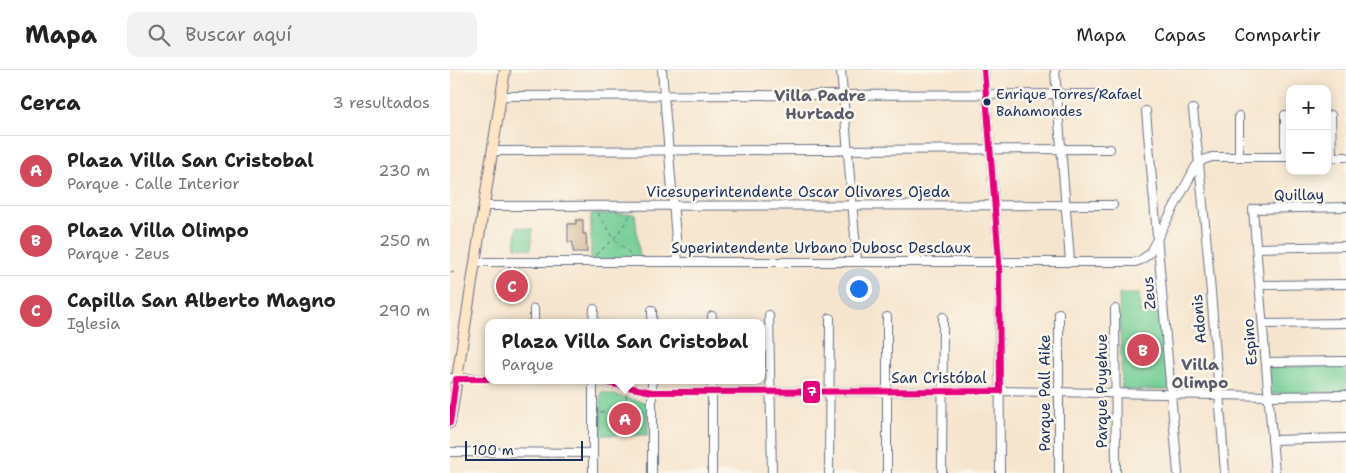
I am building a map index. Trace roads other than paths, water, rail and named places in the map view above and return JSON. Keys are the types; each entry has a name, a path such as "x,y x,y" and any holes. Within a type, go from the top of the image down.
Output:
{"main road":[{"path":"450,423 453,379 475,262 505,70"}],"street":[{"path":"662,70 678,262"},
{"path":"841,70 857,262"},
{"path":"984,70 999,261 1000,473"},
{"path":"1055,70 1070,261"},
{"path":"501,96 1102,94"},
{"name":"Adonis","path":"1193,110 1225,473"},
{"name":"Zeus","path":"1146,111 1178,473"},
{"path":"1285,115 1286,130"},
{"path":"1239,116 1239,157"},
{"path":"493,151 1110,149"},
{"path":"1199,163 1212,157 1286,157"},
{"path":"1331,157 1346,157"},
{"name":"Superintendente Urbano Dubosc Desclaux","path":"475,262 1138,261 1149,254 1199,163"},
{"name":"Vicesuperintendente Oscar Olivares Ojeda","path":"484,206 1113,206"},
{"name":"Quillay","path":"1254,209 1346,208"},
{"name":"Espino","path":"1254,209 1275,473"},
{"path":"1257,248 1346,246"},
{"path":"1260,285 1346,284"},
{"path":"594,309 594,319"},
{"name":"Parque Puyehue","path":"1115,309 1116,473"},
{"path":"534,310 534,319"},
{"path":"652,310 652,319"},
{"name":"Parque Pall Aike","path":"1059,313 1059,473"},
{"path":"769,315 772,473"},
{"path":"887,317 887,473"},
{"path":"942,473 943,317"},
{"path":"829,473 830,318"},
{"path":"1263,324 1346,323"},
{"path":"1266,362 1346,361"},
{"path":"453,379 485,379"},
{"path":"593,384 593,473"},
{"name":"San Cristóbal","path":"613,384 652,392 1059,392 1268,396 1346,395"},
{"path":"652,384 652,473"},
{"path":"712,384 712,473"},
{"path":"1272,440 1346,438"},
{"path":"450,452 593,452"}],"place":[{"name":"Enrique Torres/Rafael Bahamondes","path":"987,102"},
{"name":"Capilla San Alberto Magno","path":"512,286"},
{"name":"Plaza Villa Olimpo","path":"1143,350"},
{"name":"Plaza Villa San Cristobal","path":"625,419"}],"district":[{"name":"Villa Padre Hurtado","path":"820,104"},
{"name":"Villa Olimpo","path":"1200,373"}]}
